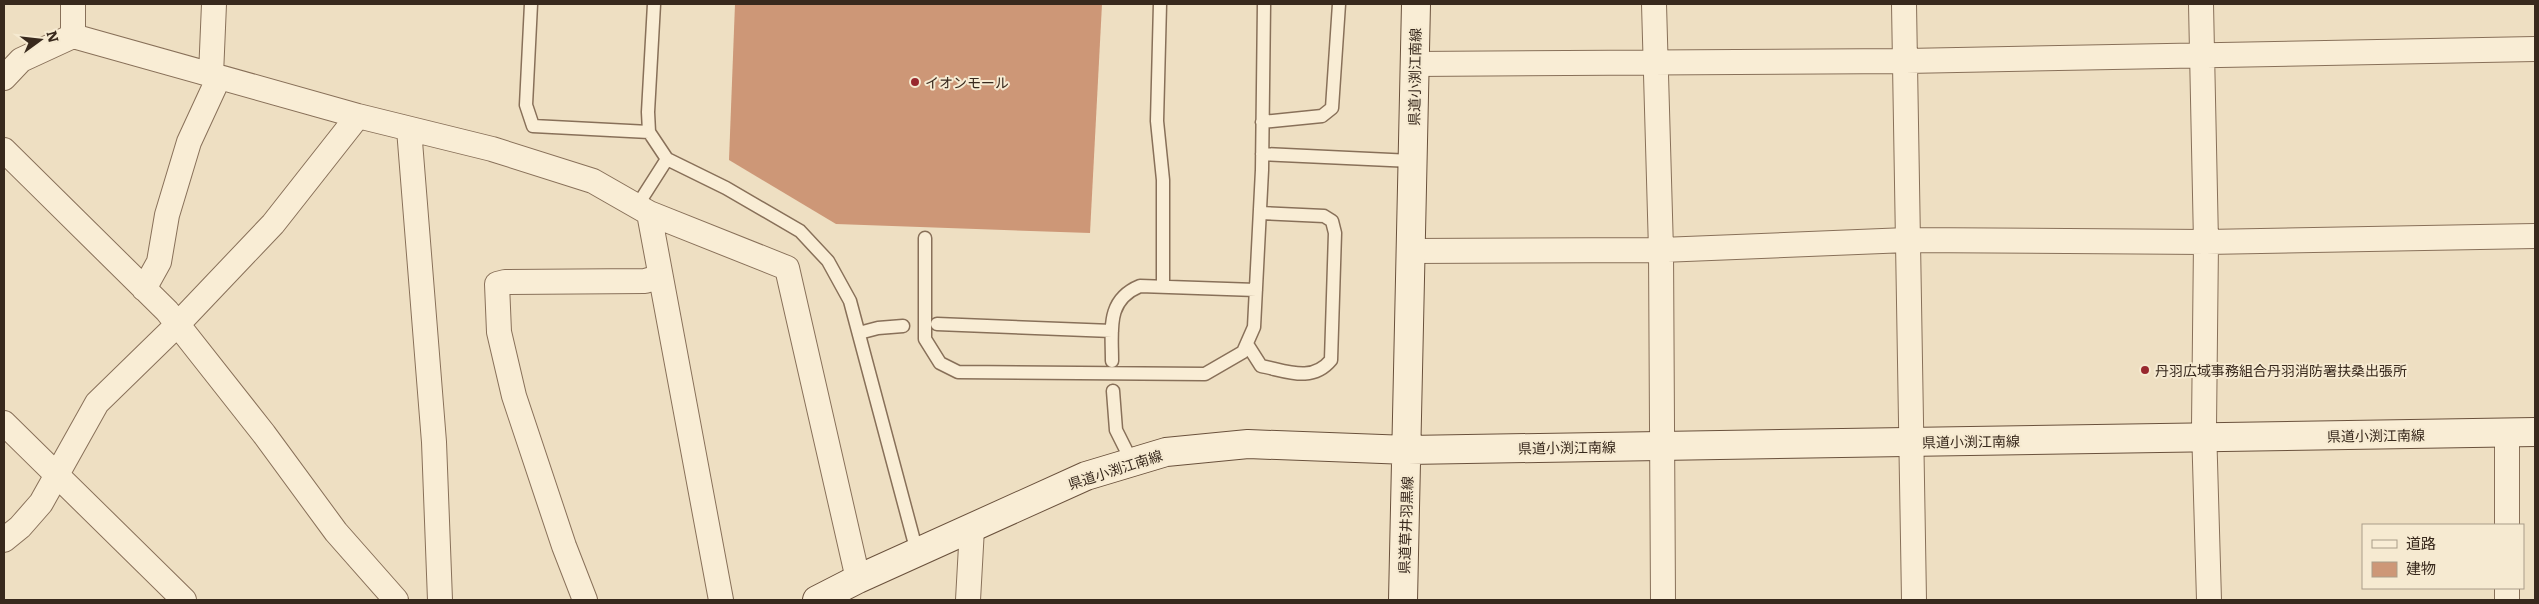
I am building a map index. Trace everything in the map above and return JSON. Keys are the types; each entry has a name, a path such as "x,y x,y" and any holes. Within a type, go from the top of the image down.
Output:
{"main road":[{"name":"県道小渕江南線","path":"1408,450 1410,251 1416,4"},
{"name":"県道小渕江南線","path":"817,600 858,578 1086,476 1166,452 1248,444 1408,450 2535,432"},
{"name":"県道草井羽黒線","path":"1403,600 1408,450"}],"street":[{"path":"73,4 73,36"},
{"path":"144,290 158,262 167,215 189,142 215,76 214,4"},
{"path":"1654,4 1661,250 1663,600"},
{"path":"1904,4 1906,61 1906,240 1912,442 1914,600"},
{"path":"2201,4 2206,242 2205,437 2209,600"},
{"path":"4,78 21,60 73,36 358,116 492,149 593,181 643,210 787,268 858,578"},
{"path":"1414,64 1906,61 2535,49"},
{"path":"4,540 20,527 41,503 97,403 177,324 273,224 358,116"},
{"path":"409,129 434,442 440,600"},
{"path":"4,150 177,324 264,434 336,532 396,600"},
{"path":"643,210 659,277 721,600"},
{"path":"1410,251 1661,250 1906,240 2206,242 2535,236"},
{"path":"585,600 564,546 514,396 499,332 497,284 506,282 645,281 659,277"},
{"path":"4,423 184,600"},
{"path":"2507,433 2507,524"},
{"path":"968,600 972,528"}],"lane":[{"path":"531,4 526,105 533,126 649,132"},
{"path":"654,4 648,112 649,132 667,159 726,188 800,231 828,261 850,301 917,552"},
{"path":"1160,4 1157,121 1163,180 1163,287"},
{"path":"925,238 925,340 940,363 958,372 1205,374 1243,352 1254,328 1262,154 1264,4"},
{"path":"1262,122 1322,116 1332,108 1339,4"},
{"path":"1262,154 1412,161"},
{"path":"643,210 667,159"},
{"path":"1247,344 1262,366 1306,375 1323,370 1331,360 1335,233 1332,221 1324,216 1260,213"},
{"path":"1112,361 1112,331 1115,306 1126,292 1140,286 1256,290"},
{"path":"937,324 1112,331"},
{"path":"859,333 878,328 903,326"},
{"path":"1113,390 1116,430 1132,462"}],"building":[{"name":"イオンモール","path":"735,4 1102,4 1090,233 836,224 729,160"}],"place":[{"name":"イオンモール","path":"915,82"},
{"name":"丹羽広域事務組合丹羽消防署扶桑出張所","path":"2145,370"}]}
